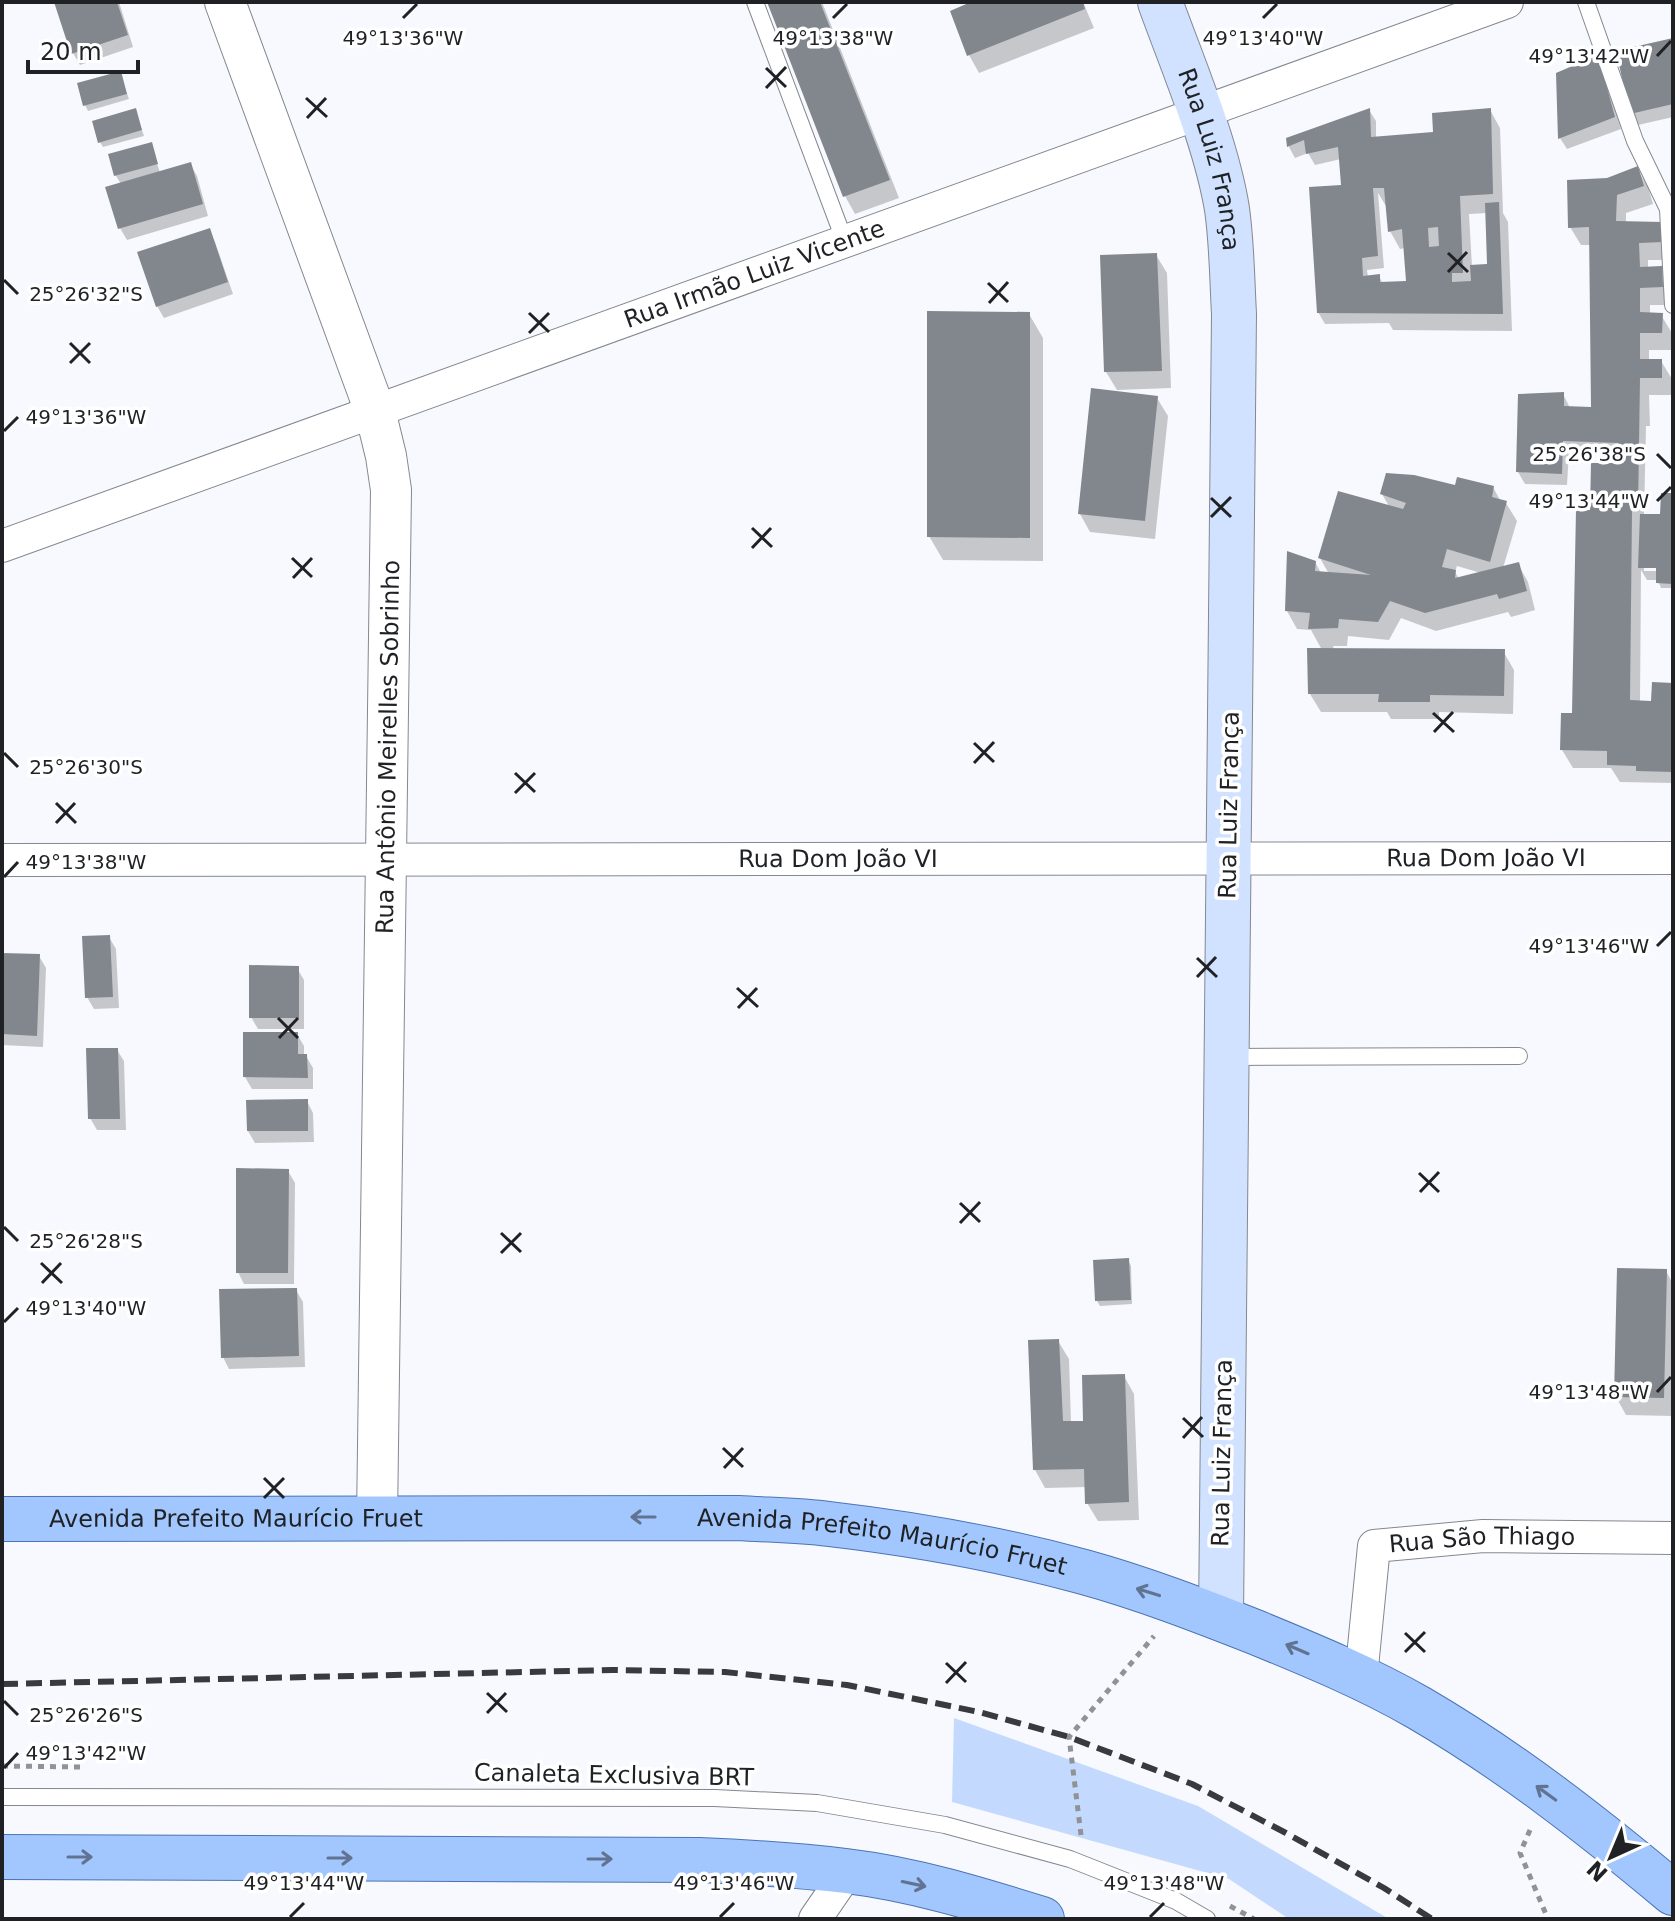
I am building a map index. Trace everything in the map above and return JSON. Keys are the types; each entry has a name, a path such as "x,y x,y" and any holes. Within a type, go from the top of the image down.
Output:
{"main road":[{"name":"Rua Luiz França","path":"1160,2 1216,161 1227,208 1234,314 1221,1618"},
{"name":"Avenida Prefeito Maurício Fruet","path":"2,1519 723,1517 826,1523 992,1549 1085,1572 1169,1598 1361,1677 1485,1749 1547,1793 1673,1893"},
{"path":"2,1857 699,1860 773,1863 848,1871 912,1883 977,1898 1042,1919"}],"street":[{"name":"Rua Antônio Meirelles Sobrinho","path":"225,2 375,411 391,490 377,1520"},
{"name":"Rua Irmão Luiz Vicente","path":"3,543 1507,2"},
{"name":"Rua Dom João VI","path":"2,860 1673,858"},
{"name":"Rua São Thiago","path":"1361,1677 1374,1546 1483,1536 1673,1538"},
{"path":"815,1919 848,1871"}],"lane":[{"path":"755,2 845,242"},
{"path":"1586,2 1635,141 1668,209 1673,305"},
{"path":"1226,1057 1519,1056"},
{"name":"Canaleta Exclusiva BRT","path":"2,1797 715,1798 817,1803 945,1825 1070,1859 1176,1901 1207,1919"}],"path":[{"path":"1081,1838 1069,1737 1158,1630 1169,1598"},
{"path":"1547,1793 1520,1853 1548,1919"}],"shaded area":[{"path":"954,1718 1198,1806 1389,1919 1289,1919 1229,1879 952,1802"}],"building":[{"path":"54,2 117,2 128,35 71,54"},
{"path":"767,2 820,2 890,180 843,197"},
{"path":"971,2 1083,2 1085,9 967,56 950,11"},
{"path":"1673,38 1673,104 1630,114 1616,51"},
{"path":"1598,55 1615,117 1558,139 1556,73"},
{"path":"121,71 127,94 83,106 77,83"},
{"path":"136,108 142,130 98,143 92,121"},
{"path":"1370,108 1371,137 1433,132 1432,113 1491,108 1493,194 1460,196 1463,273 1452,273 1452,282 1471,281 1470,265 1487,264 1485,203 1499,202 1503,314 1317,313 1309,187 1341,185 1338,147 1306,154 1304,140 1287,147 1286,138","holes":["1373,188 1384,188 1388,232 1402,229 1406,281 1380,282 1380,274 1363,276 1362,258 1378,256","1438,227 1439,246 1429,247 1428,228"]},
{"path":"152,142 158,164 114,176 108,154"},
{"path":"191,162 203,204 118,229 105,187"},
{"path":"1638,166 1644,186 1617,195 1616,221 1663,222 1663,242 1639,243 1640,267 1662,266 1663,287 1640,288 1640,312 1663,313 1662,333 1640,333 1640,359 1662,359 1662,378 1640,378 1638,511 1632,511 1630,700 1651,701 1652,682 1673,683 1673,772 1636,771 1636,766 1607,765 1607,751 1560,750 1561,713 1572,713 1576,510 1590,510 1591,463 1617,463 1618,443 1563,441 1562,474 1516,472 1518,394 1564,392 1564,406 1591,407 1589,227 1568,228 1567,180 1607,178"},
{"path":"210,228 228,282 156,307 137,252"},
{"path":"1157,253 1162,371 1104,372 1100,255"},
{"path":"927,311 1030,312 1030,538 927,537"},
{"path":"1091,388 1158,396 1145,521 1078,514"},
{"path":"1386,473 1414,475 1455,485 1457,477 1494,486 1492,497 1507,501 1490,562 1447,549 1442,567 1456,570 1455,578 1519,562 1527,591 1499,599 1497,594 1425,613 1390,601 1378,622 1339,619 1338,628 1308,629 1310,613 1285,611 1287,551 1316,561 1315,571 1371,575 1318,558 1338,491 1403,509 1406,503 1380,494"},
{"path":"1661,493 1673,493 1673,584 1656,583 1656,568 1638,568 1640,514 1660,514"},
{"path":"1307,648 1505,649 1504,696 1430,695 1430,702 1378,702 1379,694 1308,694"},
{"path":"110,935 113,997 85,998 82,936"},
{"path":"2,953 40,954 37,1036 2,1034"},
{"path":"249,965 299,966 299,1018 249,1018"},
{"path":"243,1032 298,1032 298,1054 307,1054 308,1078 243,1077"},
{"path":"86,1048 118,1048 120,1119 88,1119"},
{"path":"308,1099 308,1131 247,1131 246,1100"},
{"path":"236,1168 289,1169 288,1273 236,1273"},
{"path":"1129,1258 1131,1300 1095,1301 1093,1260"},
{"path":"1617,1268 1667,1269 1664,1398 1614,1397"},
{"path":"297,1288 299,1356 221,1358 219,1289"},
{"path":"1059,1339 1063,1421 1083,1421 1082,1375 1125,1374 1129,1502 1085,1504 1084,1469 1033,1470 1028,1340"}],"railway":[{"path":"2,1684 612,1670 725,1672 847,1685 979,1712 1069,1737 1192,1784 1384,1888 1432,1919"}]}
